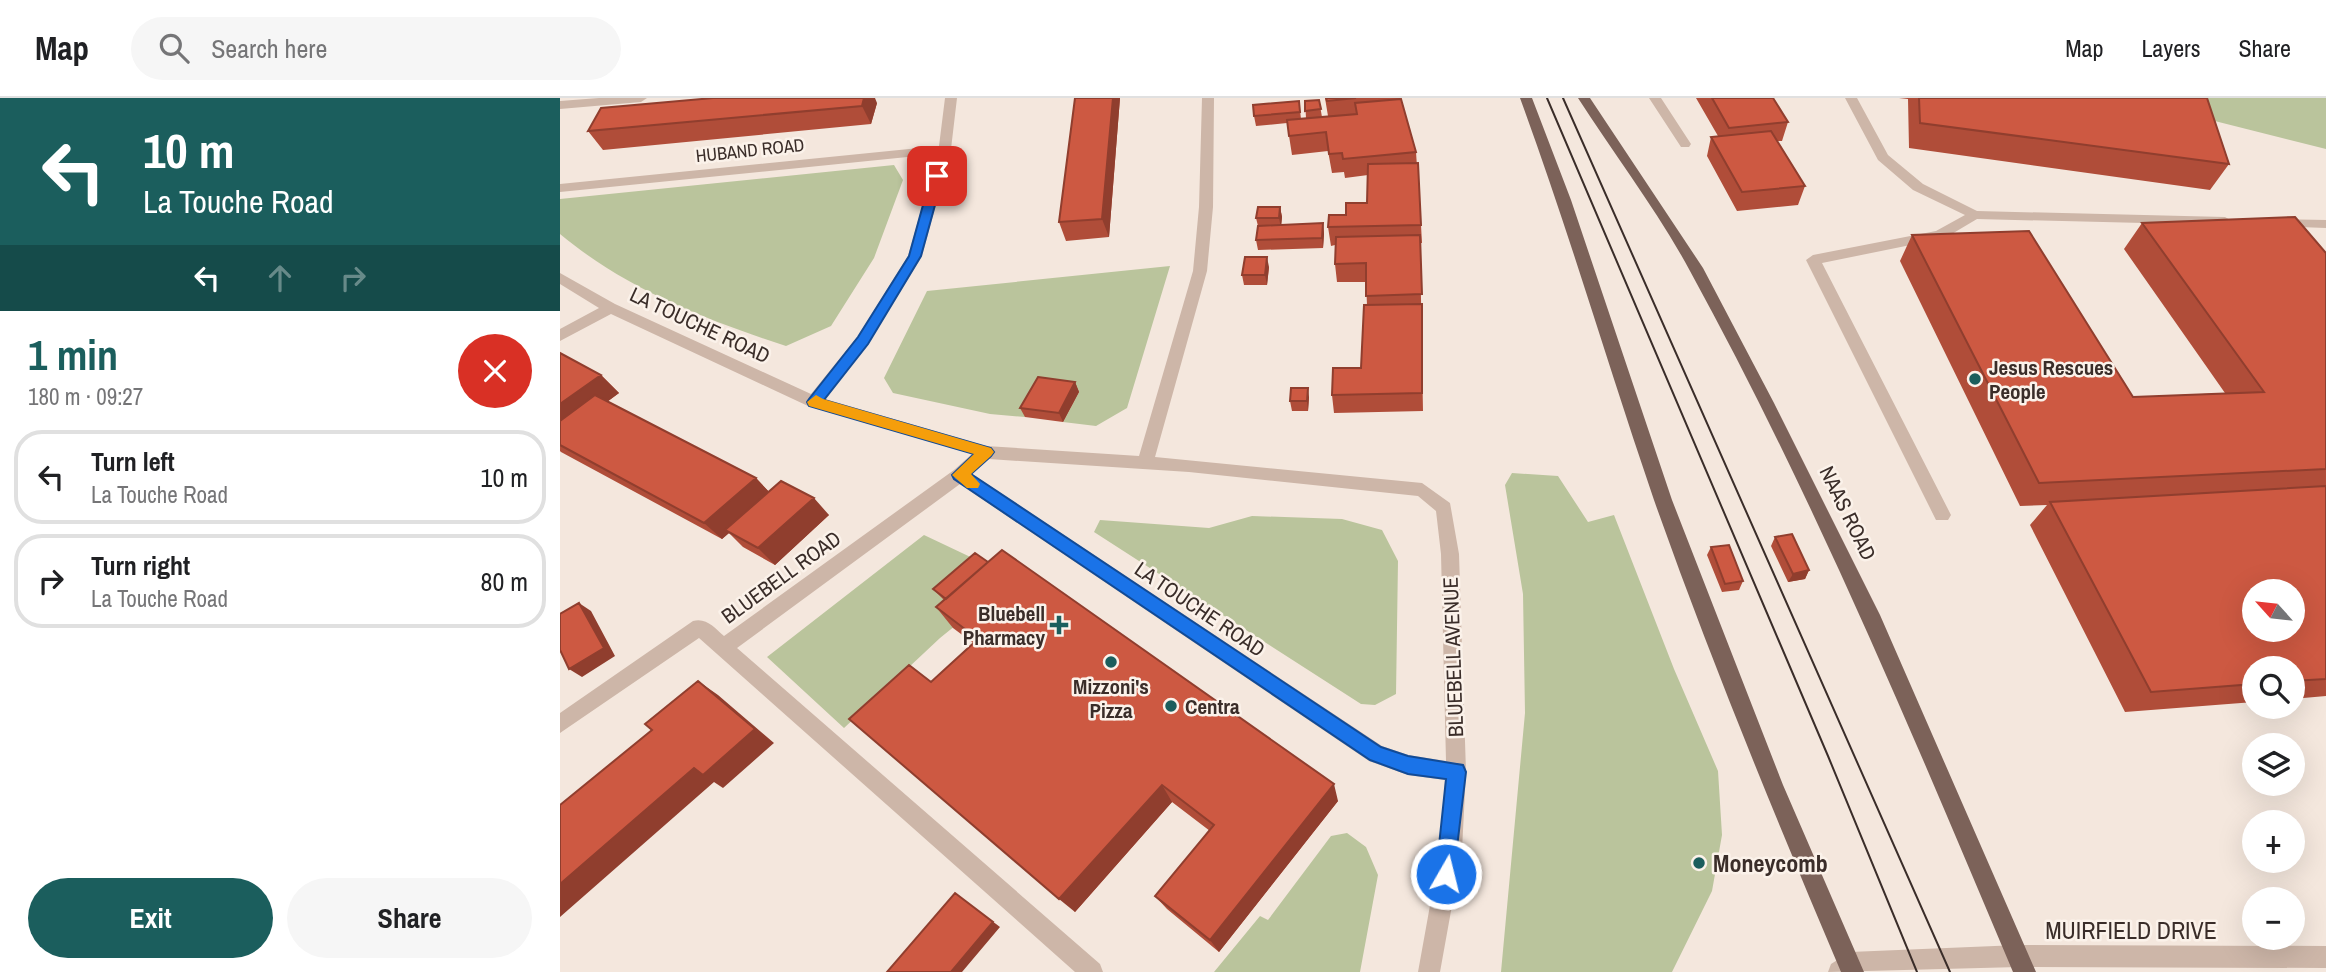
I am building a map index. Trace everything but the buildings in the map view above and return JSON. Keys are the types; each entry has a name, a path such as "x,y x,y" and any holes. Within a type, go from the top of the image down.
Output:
{"main road":[{"path":"1526,98 1564,200 1663,500 1847,969"},
{"name":"NAAS ROAD","path":"1584,98 1696,268 1772,415 1871,615 2022,964"}],"street":[{"path":"560,105 641,98"},
{"path":"814,402 863,340 915,256 945,149 951,98"},
{"path":"1144,463 1200,271 1206,207 1208,98"},
{"path":"1655,98 1685,144"},
{"path":"1851,98 1883,157 1919,187 1975,215 2326,224"},
{"name":"HUBAND ROAD","path":"560,188 945,149"},
{"path":"1942,514 1813,260 1940,235 1975,215"},
{"name":"LA TOUCHE ROAD","path":"560,278 610,308 814,402 986,452 1144,463 1422,490 1444,508"},
{"path":"560,336 610,308"},
{"path":"960,475 986,452"},
{"name":"LA TOUCHE ROAD","path":"960,475 1376,754 1408,765 1456,772"},
{"name":"BLUEBELL ROAD","path":"560,724 700,627 724,647 960,475"},
{"name":"BLUEBELL AVENUE","path":"1429,972 1451,850 1456,772 1450,554 1444,508"},
{"path":"724,647 1092,972"},
{"name":"MUIRFIELD DRIVE","path":"1847,969 2326,957"}],"green space":[{"path":"2056,98 2326,98 2326,149 2187,114"},
{"path":"894,165 903,180 874,258 831,326 786,346 725,325 667,300 612,271 560,234 560,199"},
{"path":"1170,266 1127,408 1096,426 1063,422 1079,392 1043,387 1025,417 990,414 893,393 884,378 927,291"},
{"path":"1512,473 1558,476 1588,522 1614,515 1674,669 1718,771 1722,835 1712,891 1672,972 1501,972 1525,713 1523,594 1505,485"},
{"path":"1252,516 1342,519 1382,530 1398,561 1396,694 1375,705 1361,704 1094,532 1100,520 1209,528"},
{"path":"924,535 981,562 966,617 844,728 767,657"},
{"path":"1347,833 1366,847 1378,875 1360,972 1214,972 1260,916 1268,920 1331,836"}],"tram line":[{"path":"1547,98 1828,756 1917,972"},
{"path":"1563,98 1950,972"}],"slow traffic":[{"path":"816,400 814,402 986,452 960,475 973,484"}],"place":[{"name":"Jesus Rescues People","path":"1975,379"},
{"name":"Bluebell Pharmacy","path":"1059,625"},
{"name":"Mizzoni's Pizza","path":"1111,662"},
{"name":"Centra","path":"1171,706"},
{"name":"Moneycomb","path":"1699,863"}],"route":[{"path":"937,176 915,256 863,340 814,402 986,452 960,475 1376,754 1408,765 1456,772 1451,850 1446,874"}]}
